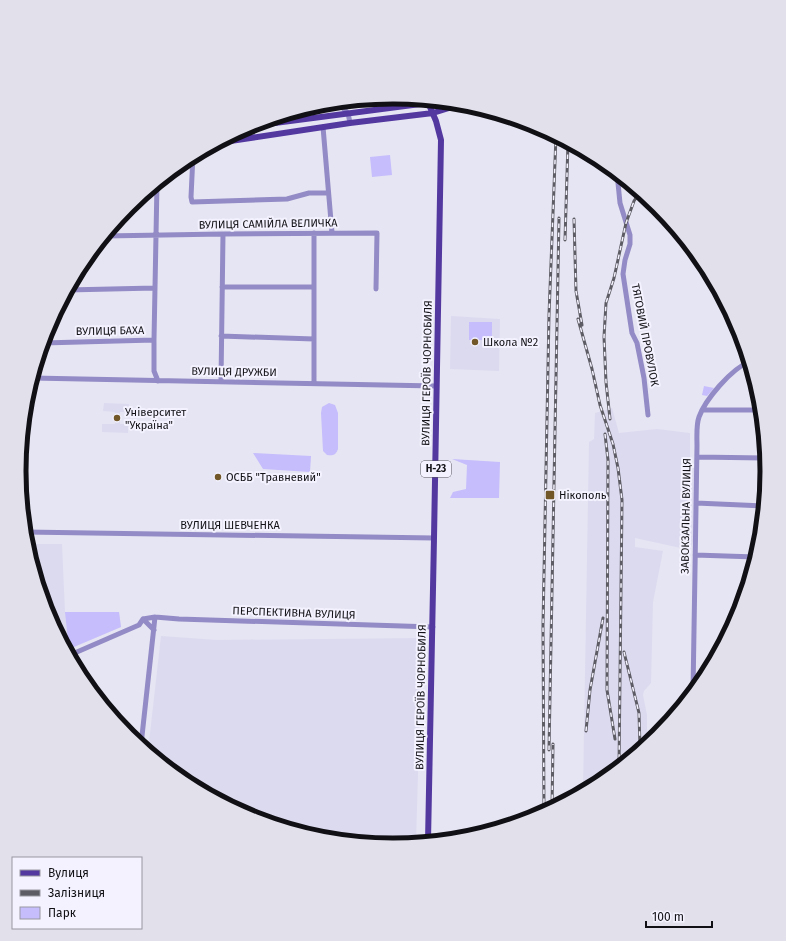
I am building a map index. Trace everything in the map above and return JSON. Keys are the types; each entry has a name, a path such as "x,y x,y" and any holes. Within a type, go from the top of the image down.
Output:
{"main road":[{"path":"275,123 407,104"},
{"name":"ВУЛИЦЯ ГЕРОЇВ ЧОРНОБИЛЯ","path":"428,836 433,627 440,140 433,113 429,106"},
{"path":"231,141 350,123 433,113 448,108"}],"street":[{"path":"342,108 348,113 350,123"},
{"path":"323,127 332,233"},
{"path":"193,162 192,202 287,199 309,193 328,193"},
{"name":"ТЯГОВИЙ ПРОВУЛОК","path":"618,180 620,203 630,235 630,244 625,260 623,274 632,333 636,343 644,378 648,415"},
{"path":"156,191 154,371 158,381"},
{"path":"314,233 314,383"},
{"name":"ВУЛИЦЯ САМІЙЛА ВЕЛИЧКА","path":"111,236 377,233 376,289"},
{"path":"221,382 223,234"},
{"path":"222,287 314,287"},
{"path":"74,290 155,288"},
{"path":"222,336 314,338"},
{"name":"ВУЛИЦЯ БАХА","path":"49,342 154,340"},
{"name":"ЗАВОКЗАЛЬНА ВУЛИЦЯ","path":"693,681 698,418 709,399 722,384 744,364"},
{"name":"ВУЛИЦЯ ДРУЖБИ","path":"38,378 436,386"},
{"path":"703,410 755,410"},
{"path":"697,457 759,458"},
{"path":"696,503 758,506"},
{"name":"ВУЛИЦЯ ШЕВЧЕНКА","path":"31,532 434,538"},
{"path":"695,555 749,558"},
{"path":"142,738 155,617"},
{"name":"ПЕРСПЕКТИВНА ВУЛИЦЯ","path":"143,619 155,617 433,627"},
{"path":"74,653 139,624 143,619 154,630"}],"shaded area":[{"name":"Школа №2","path":"451,316 500,319 499,371 450,369"},
{"name":"Університет \"Україна\"","path":"104,403 129,404 128,412 120,412 120,424 128,424 128,433 102,432 102,424 115,424 115,412 103,411"},
{"path":"612,408 619,433 657,429 690,433 690,468 695,468 694,539 690,550 635,538 635,547 663,551 653,602 651,683 644,691 643,695 647,715 647,735 616,762 583,784 589,442 594,439 595,413"},
{"path":"34,544 62,544 65,612 119,612 121,627 72,648 45,588"},
{"path":"161,636 217,640 422,638 416,837 369,837 345,834 298,825 275,818 231,800 209,788 189,776 149,744"}],"green space":[{"path":"390,155 392,175 372,177 370,157"},
{"path":"469,322 492,322 492,340 469,340"},
{"path":"704,386 714,388 707,396 702,395"},
{"path":"329,403 335,405 338,413 338,449 334,455 327,455 323,451 321,413 322,407"},
{"path":"253,453 311,456 310,472 263,469"},
{"path":"452,459 500,462 499,498 450,498 453,492 466,489 467,465"},
{"path":"65,612 119,612 121,627 72,648 68,641"}],"railway":[{"path":"544,805 543,626 549,315 556,141"},
{"path":"565,240 568,148"},
{"path":"610,419 606,382 604,337 606,303 614,278 626,223 637,197"},
{"path":"549,750 559,218"},
{"path":"574,219 576,291 582,325"},
{"path":"578,319 600,405 613,444 622,500 619,759"},
{"path":"605,434 608,460 607,690 615,739"},
{"path":"586,731 590,690 603,618"},
{"path":"624,652 639,713 640,742"},
{"path":"552,801 553,744"}],"place":[{"name":"Школа №2","path":"475,342"},
{"name":"Університет \"Україна\"","path":"117,418"},
{"name":"ОСББ \"Травневий\"","path":"218,477"},
{"name":"Нікополь","path":"550,495"}]}
